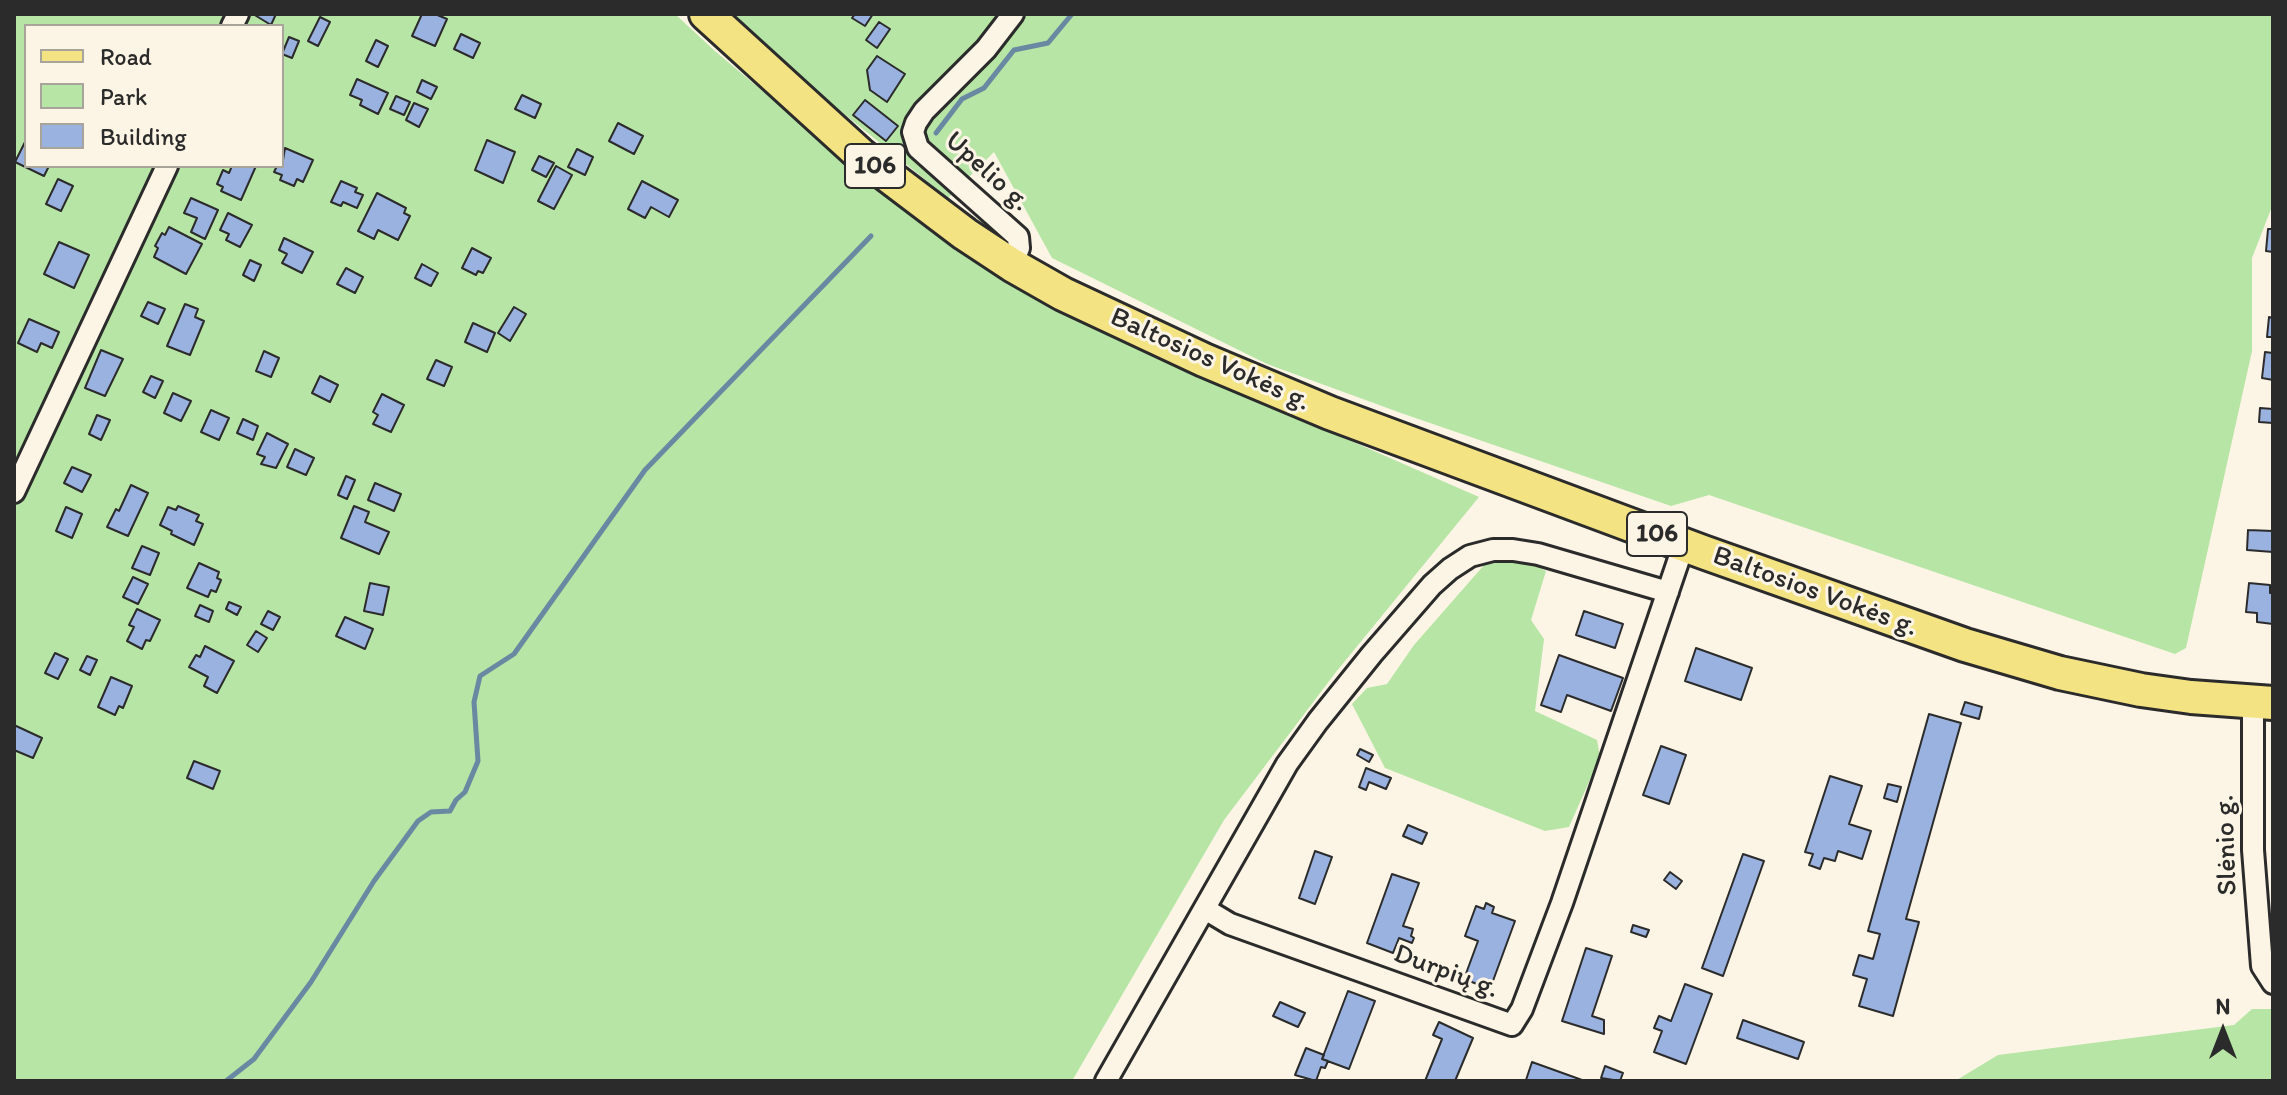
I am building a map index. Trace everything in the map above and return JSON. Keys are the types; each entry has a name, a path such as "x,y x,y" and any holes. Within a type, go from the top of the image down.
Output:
{"main road":[{"name":"106","path":"706,14 862,156 916,199 1012,265"},
{"name":"Baltosios Vokės g.","path":"1012,265 1063,294 1204,360 1330,413 1965,645 2060,673 2141,690 2263,703"}],"street":[{"name":"Upelio g.","path":"1012,265 1019,248 1018,237 918,148 913,132 924,111 986,49 1013,14"},
{"path":"14,492 166,168"},
{"name":"Durpių g.","path":"1205,909 1230,924 1512,1025 1522,1009 1562,903 1684,544"},
{"path":"1106,1081 1287,764 1372,654 1432,585 1450,569 1470,556 1493,550 1513,550 1538,554 1668,592"},
{"name":"Slėnio g.","path":"2263,703 2253,850 2262,966 2273,983"}],"green space":[{"path":"14,14 675,14 907,212 967,253 1164,359 1479,497 1336,672 1224,820 1072,1081 14,1081"},
{"path":"734,14 2273,14 2273,204 2252,258 2252,351 2186,648 2175,654 1709,495 1671,506 1267,364 1052,258 994,152 948,198 833,105"},
{"path":"1524,560 1546,571 1531,620 1544,639 1535,711 1597,740 1600,757 1569,827 1545,831 1385,768 1352,704 1367,688 1387,684 1414,645 1485,564"},
{"path":"2252,1009 2273,1009 2273,1081 1955,1081 1998,1055 2234,1025"}],"building":[{"path":"253,14 276,14 269,24"},
{"path":"422,14 435,14 447,19 435,46 412,36"},
{"path":"855,14 873,14 865,26 852,18"},
{"path":"320,17 330,22 318,46 308,41"},
{"path":"879,22 890,29 877,48 866,40"},
{"path":"461,34 480,43 473,58 454,49"},
{"path":"289,37 299,41 292,58 284,55"},
{"path":"376,40 388,46 378,67 366,61"},
{"path":"877,56 905,74 887,102 870,90 867,70"},
{"path":"357,79 388,93 378,114 360,105 362,100 350,95"},
{"path":"422,80 437,87 431,99 417,92"},
{"path":"522,95 541,104 535,118 515,109"},
{"path":"396,96 410,102 404,115 390,109"},
{"path":"865,100 898,126 886,141 853,115"},
{"path":"414,103 428,109 419,127 406,120"},
{"path":"618,123 643,136 634,154 609,141"},
{"path":"487,140 515,152 503,183 475,170"},
{"path":"24,144 24,166 15,162"},
{"path":"285,148 313,160 303,182 297,179 294,186 280,180 282,175 274,172 276,168 284,168"},
{"path":"577,149 593,157 585,175 568,167"},
{"path":"539,156 554,163 546,177 532,170"},
{"path":"556,166 572,175 554,209 538,201"},
{"path":"27,168 48,168 44,176"},
{"path":"231,168 255,168 241,200 221,191 223,187 217,184 223,170 229,173"},
{"path":"58,179 73,186 61,211 46,204"},
{"path":"341,181 357,188 355,192 363,195 357,208 343,202 341,206 331,202"},
{"path":"642,181 678,200 669,217 651,207 645,218 628,209"},
{"path":"377,193 406,208 404,213 410,216 398,240 378,230 374,239 358,231"},
{"path":"191,198 218,210 205,239 191,232 197,218 184,213"},
{"path":"228,213 252,225 240,247 226,240 229,234 220,230"},
{"path":"169,227 202,244 186,274 154,257 158,248 155,246"},
{"path":"2268,229 2273,229 2273,252 2266,251"},
{"path":"284,238 313,252 302,273 282,263 287,254 279,250"},
{"path":"59,242 89,255 74,288 44,274"},
{"path":"472,248 491,258 483,273 478,271 476,275 462,268"},
{"path":"250,260 261,265 254,281 243,275"},
{"path":"422,264 438,273 431,286 415,278"},
{"path":"346,268 363,277 355,293 337,284"},
{"path":"148,302 165,309 158,324 141,316"},
{"path":"185,304 198,309 195,317 204,321 190,355 167,346"},
{"path":"514,307 526,314 510,341 498,333"},
{"path":"2269,317 2273,318 2273,337 2267,337"},
{"path":"29,319 59,332 52,348 41,343 37,352 18,343"},
{"path":"473,323 495,333 487,352 465,342"},
{"path":"101,350 123,359 105,396 85,388"},
{"path":"264,351 279,358 271,377 256,371"},
{"path":"2265,352 2273,353 2273,380 2262,378"},
{"path":"436,360 452,367 444,386 427,379"},
{"path":"151,376 163,381 155,398 143,392"},
{"path":"320,376 338,385 330,402 312,393"},
{"path":"173,393 191,401 181,421 164,413"},
{"path":"382,394 404,405 391,432 373,424 378,415 373,412"},
{"path":"2260,408 2273,409 2273,423 2259,422"},
{"path":"211,410 229,418 219,440 201,432"},
{"path":"97,415 110,420 101,440 89,434"},
{"path":"243,419 258,426 253,440 237,433"},
{"path":"267,433 288,444 276,468 261,464 265,457 257,454"},
{"path":"295,449 314,458 306,475 287,467"},
{"path":"72,467 91,475 82,492 64,483"},
{"path":"346,476 355,480 347,499 338,495"},
{"path":"375,483 401,494 394,511 368,500"},
{"path":"131,485 148,493 128,536 107,527 116,509 119,511"},
{"path":"178,506 199,515 196,521 203,524 194,545 160,525 168,507 176,510"},
{"path":"354,506 369,512 365,522 389,532 379,554 341,538"},
{"path":"66,507 82,514 72,538 56,531"},
{"path":"2248,530 2273,531 2273,552 2247,550"},
{"path":"142,546 159,553 150,575 132,568"},
{"path":"199,563 219,572 217,578 221,580 216,592 211,590 208,597 187,588"},
{"path":"133,577 148,584 138,604 123,597"},
{"path":"370,583 389,587 383,615 364,611"},
{"path":"2249,583 2270,585 2273,624 2257,622 2257,613 2246,612"},
{"path":"229,602 241,607 237,615 226,609"},
{"path":"200,605 213,611 209,622 195,616"},
{"path":"137,609 160,620 150,641 146,640 142,649 127,641 134,627 129,625"},
{"path":"268,611 280,617 273,630 261,624"},
{"path":"1584,611 1623,624 1615,648 1576,635"},
{"path":"345,617 373,629 365,649 336,636"},
{"path":"256,631 267,638 258,652 247,645"},
{"path":"205,646 234,661 217,693 204,686 208,677 189,667 196,655 200,657"},
{"path":"1696,648 1752,668 1741,700 1685,681"},
{"path":"55,653 68,659 58,679 45,673"},
{"path":"1559,655 1623,678 1611,711 1567,695 1561,712 1541,705"},
{"path":"87,656 97,660 90,675 80,670"},
{"path":"111,677 132,686 123,708 119,706 115,715 98,707"},
{"path":"1965,702 1982,707 1979,719 1961,714"},
{"path":"1929,714 1961,723 1906,919 1919,922 1893,1016 1859,1006 1867,979 1853,975 1859,955 1873,959 1880,934 1868,931"},
{"path":"14,725 42,738 33,758 14,750"},
{"path":"1661,746 1686,755 1669,804 1643,795"},
{"path":"1360,749 1373,755 1369,762 1357,755"},
{"path":"194,761 220,771 213,789 187,778"},
{"path":"1366,768 1391,778 1386,789 1369,782 1366,790 1359,787"},
{"path":"1830,776 1862,786 1849,824 1871,831 1862,859 1838,851 1835,861 1824,858 1820,869 1809,865 1813,854 1805,852"},
{"path":"1888,784 1901,787 1897,802 1884,798"},
{"path":"1408,825 1427,833 1422,844 1403,836"},
{"path":"1315,851 1332,857 1315,904 1299,898"},
{"path":"1743,854 1764,861 1723,976 1702,968"},
{"path":"1670,872 1682,881 1676,889 1664,880"},
{"path":"1392,874 1419,883 1403,926 1413,929 1411,936 1414,938 1412,943 1399,938 1393,953 1367,943"},
{"path":"1486,903 1494,907 1492,913 1515,921 1490,989 1464,979 1478,941 1465,936 1476,906 1484,909"},
{"path":"1633,925 1649,930 1646,937 1631,932"},
{"path":"1586,948 1612,956 1592,1016 1604,1020 1604,1034 1562,1021"},
{"path":"1685,984 1712,994 1686,1064 1654,1052 1662,1031 1654,1028 1659,1016 1671,1021"},
{"path":"1348,991 1375,1001 1349,1069 1322,1059"},
{"path":"1280,1002 1305,1013 1298,1027 1273,1016"},
{"path":"1743,1020 1804,1042 1798,1059 1737,1038"},
{"path":"1439,1022 1473,1038 1455,1081 1425,1081 1442,1039 1433,1035"},
{"path":"1306,1048 1324,1055 1322,1059 1328,1061 1325,1068 1321,1067 1316,1081 1295,1075"},
{"path":"1532,1062 1582,1080 1582,1081 1526,1080"},
{"path":"1605,1066 1623,1073 1620,1081 1601,1078"}],"waterway":[{"path":"936,133 962,99 984,88 1014,50 1048,43 1072,14"},
{"path":"226,1081 254,1059 311,982 374,881 418,821 431,812 450,811 465,792 478,761 474,702 480,676 514,654 645,470 871,236"}]}
